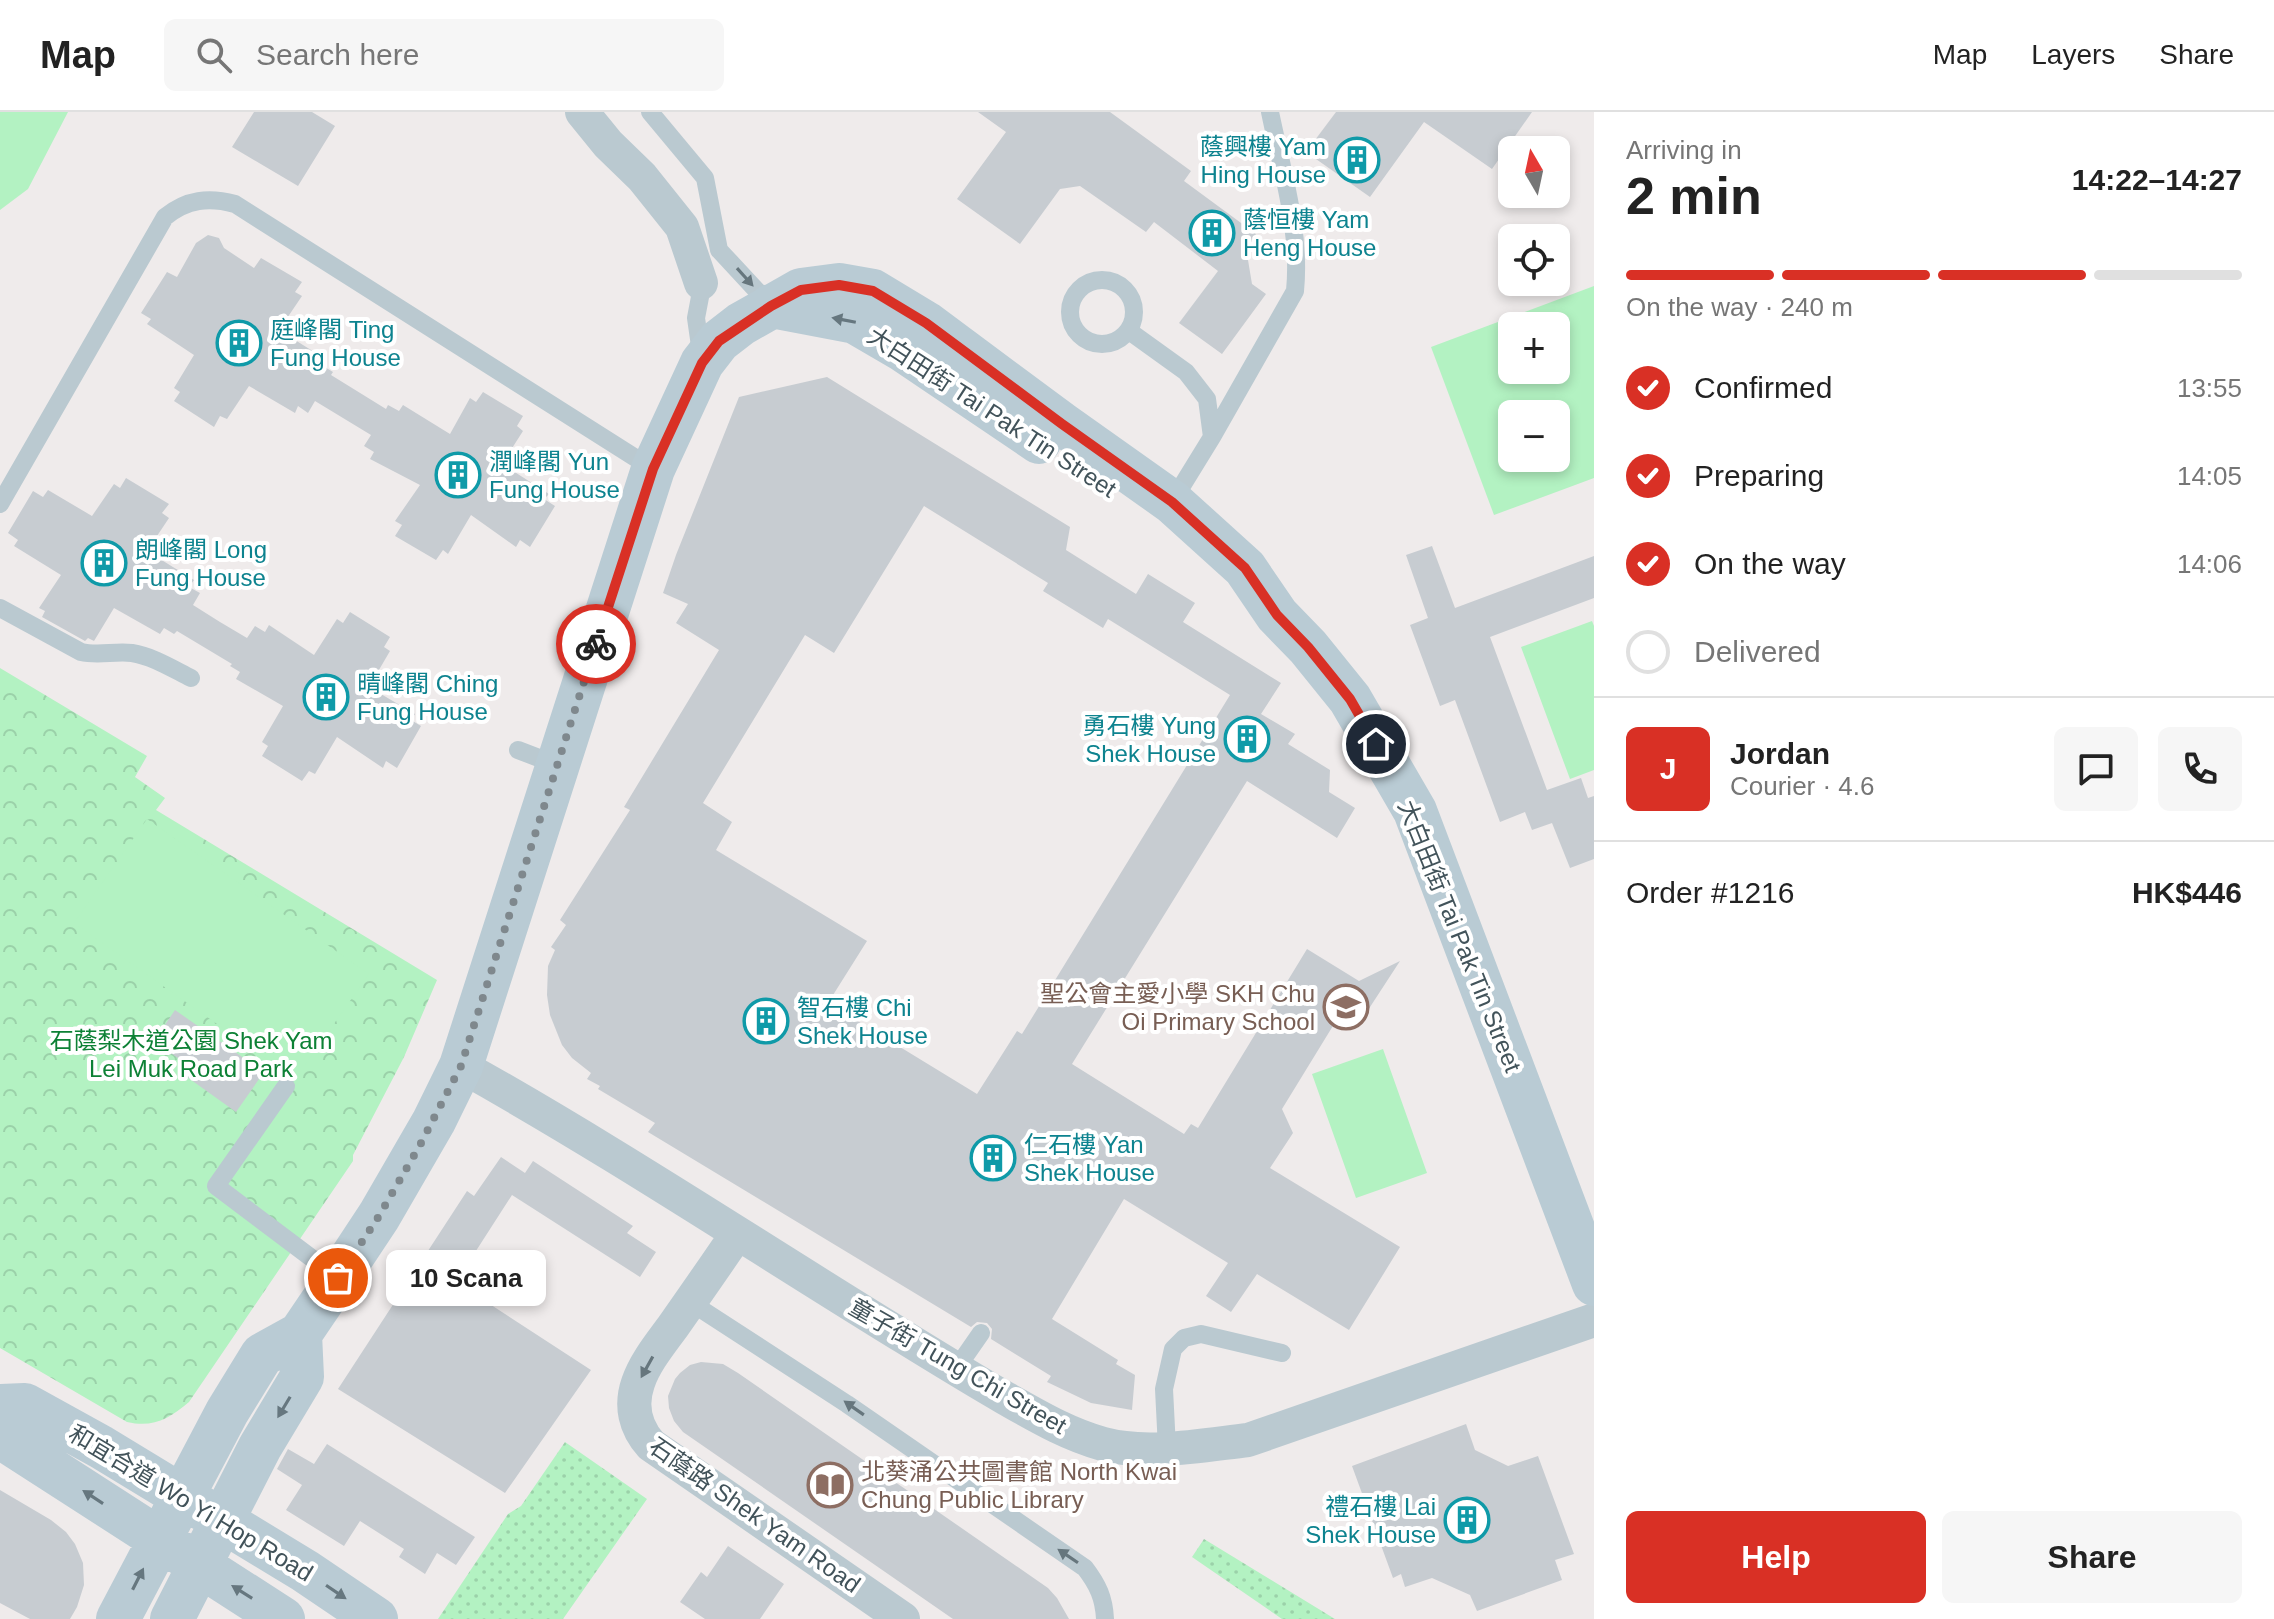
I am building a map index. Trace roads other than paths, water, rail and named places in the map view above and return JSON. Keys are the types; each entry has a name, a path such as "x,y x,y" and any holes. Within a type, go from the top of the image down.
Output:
{"street":[{"path":"582,112 608,144 642,177 682,227 701,283"},
{"name":"大白田街 Tai Pak Tin Street","path":"771,306 801,290 839,285 873,291 926,323 1172,502 1245,568 1277,615 1308,647 1350,699 1415,811 1594,1284"},
{"path":"118,1619 227,1412 262,1355 300,1334 379,1216 434,1121 461,1066 538,757 653,469 702,363 719,341 771,306"},
{"name":"大白田街 Tai Pak Tin Street","path":"771,306 855,322 903,350 1156,520 1233,585 1277,615"},
{"name":"童子街 Tung Chi Street","path":"461,1066 555,1118 956,1369 1058,1428 1106,1445 1148,1449 1248,1440 1594,1320"},
{"name":"石蔭路 Shek Yam Road","path":"737,1234 650,1358 638,1382 635,1422 651,1445 903,1619"},
{"path":"172,1619 260,1447 302,1377 300,1334"},
{"name":"和宜合道 Wo Yi Hop Road","path":"0,1406 25,1405 182,1495 376,1619"},
{"name":"和宜合道 Wo Yi Hop Road","path":"0,1425 7,1441 283,1619"}],"lane":[{"path":"650,112 705,178 719,250 771,306"},
{"path":"1172,502 1295,291 1298,264 1295,236 1270,112"},
{"path":"0,504 165,217 177,207 196,200 216,199 235,204 653,469"},
{"path":"702,363 696,318 701,283 719,250"},
{"path":"1129,331 1186,372 1207,399 1212,437"},
{"path":"0,608 81,652 93,655 137,654 191,678"},
{"path":"286,1086 216,1186 338,1278"},
{"path":"690,1302 847,1404 1085,1568 1098,1584 1104,1601 1105,1619"},
{"path":"956,1369 981,1333"},
{"path":"1167,1448 1164,1389 1173,1349 1184,1338 1201,1334 1282,1353"}],"place":[{"name":"蔭興樓 Yam Hing House","path":"1357,160"},
{"name":"蔭恒樓 Yam Heng House","path":"1212,233"},
{"name":"庭峰閣 Ting Fung House","path":"239,343"},
{"name":"潤峰閣 Yun Fung House","path":"458,475"},
{"name":"朗峰閣 Long Fung House","path":"104,563"},
{"name":"晴峰閣 Ching Fung House","path":"326,697"},
{"name":"勇石樓 Yung Shek House","path":"1247,739"},
{"name":"聖公會主愛小學 SKH Chu Oi Primary School","path":"1346,1007"},
{"name":"智石樓 Chi Shek House","path":"766,1021"},
{"name":"仁石樓 Yan Shek House","path":"993,1158"},
{"name":"10 Scana","path":"338,1278"},
{"name":"北葵涌公共圖書館 North Kwai Chung Public Library","path":"830,1485"},
{"name":"禮石樓 Lai Shek House","path":"1467,1520"}],"park label":[{"name":"石蔭梨木道公園 Shek Yam Lei Muk Road Park","path":"191,1054"}]}
